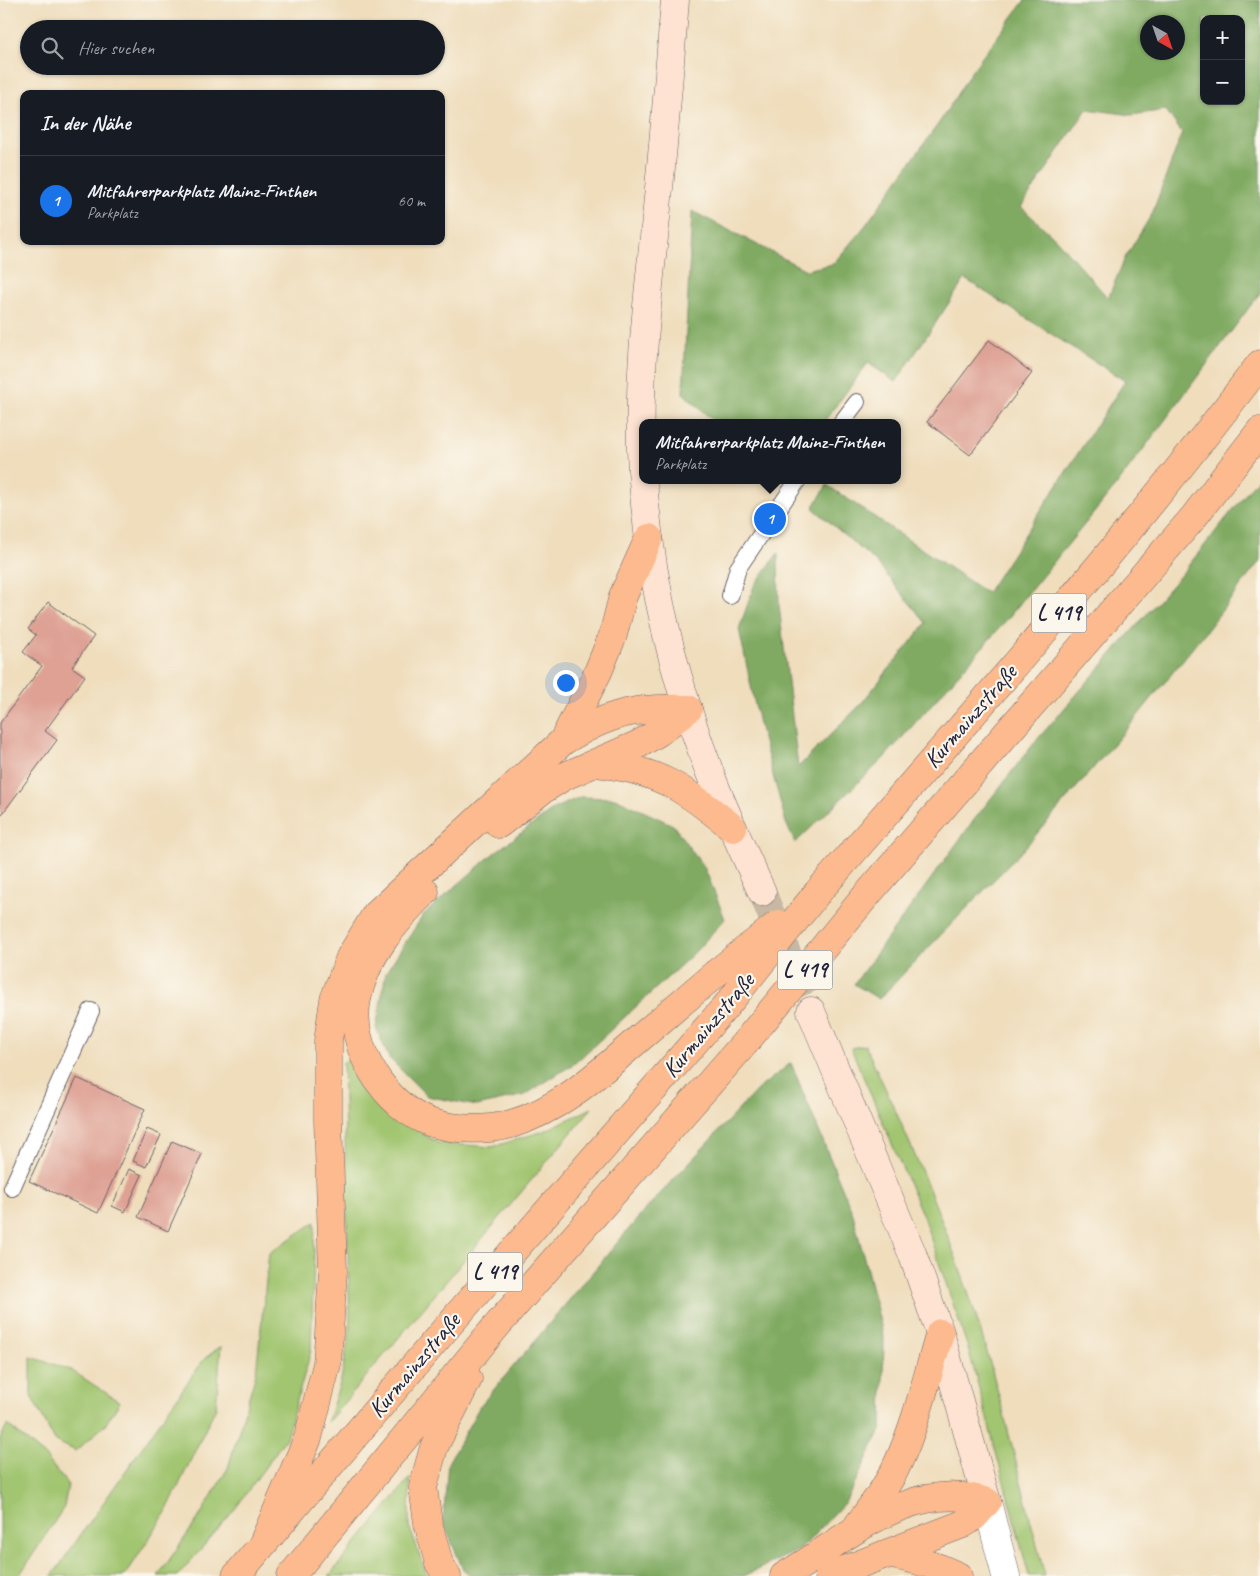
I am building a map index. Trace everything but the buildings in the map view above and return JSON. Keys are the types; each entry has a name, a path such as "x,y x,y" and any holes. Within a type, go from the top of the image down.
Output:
{"highway":[{"name":"Kurmainzstraße","path":"264,1541 727,1005 818,892 1061,611 1228,407 1260,364"},
{"name":"Kurmainzstraße","path":"290,1576 494,1329 744,1044 866,896 1193,518 1260,431"},
{"path":"563,741 598,672 613,635 623,596 649,538"},
{"path":"264,1541 308,1438 327,1364 333,1271 328,1120 328,1041 334,1000 350,957 376,914 563,741 594,722 624,712 660,708 688,708"},
{"path":"688,708 659,732 639,744 565,776 520,805 426,890 402,916 383,940 368,967 356,1000 357,1036 370,1066 395,1099 431,1122 488,1129 534,1116 582,1086 714,974 818,892"},
{"path":"596,763 626,766 666,779 697,799 733,828"},
{"path":"447,1576 439,1563 430,1531 422,1487 434,1447 494,1329"},
{"path":"856,1528 880,1495 898,1463 921,1397 940,1333"},
{"path":"784,1576 856,1528 892,1510 922,1501 954,1495 987,1502 975,1516 963,1524 829,1576"},
{"name":"L 419","path":"236,1576 264,1541"},
{"path":"884,1554 914,1558 938,1566 958,1576"}],"main road":[{"path":"641,419 643,338 659,188 675,0"},
{"path":"643,484 649,538 672,654 713,782 762,892"},
{"path":"811,1011 912,1253 940,1333 987,1502"}],"street":[{"path":"987,1502 1006,1576"}],"lane":[{"path":"844,419 857,402"},
{"path":"730,596 738,568 795,484"},
{"path":"12,1188 91,1011"}],"green space":[{"path":"1025,0 1260,0 1260,293 1115,487 1004,623 883,759 795,843 786,823 759,724 739,629 754,586 778,553 779,605 798,767 860,705 926,623 876,562 813,508 827,485 987,593 1125,381 965,279 896,382 868,363 826,419 711,419 683,393 692,211 806,270 833,264 865,226 941,120 971,72","holes":["1087,109 1132,115 1166,110 1182,133 1152,214 1125,258 1108,298 1055,238 1021,207"]},
{"path":"1260,476 1260,561 1207,630 1131,724 1023,850 879,999 854,984 974,820 1035,742 1180,576"},
{"path":"580,797 615,798 673,825 705,869 725,919 693,954 575,1063 525,1095 477,1106 427,1096 389,1058 376,1028 386,972 424,914 494,853 555,808"},
{"path":"865,1045 900,1120 932,1196 975,1313 995,1380 1045,1576 1029,1576 969,1351 924,1219 851,1048"},
{"path":"350,1060 364,1084 394,1116 438,1143 492,1147 544,1131 592,1108 327,1423 341,1380 350,1330 343,1062"},
{"path":"791,1063 853,1214 884,1338 882,1428 846,1501 801,1549 744,1576 471,1576 463,1569 443,1522 448,1463 480,1406 644,1211 757,1090"},
{"path":"315,1222 311,1351 286,1438 235,1509 178,1576 158,1576 198,1519 228,1468 256,1373 269,1253"},
{"path":"221,1346 216,1407 166,1512 125,1576 52,1576 204,1359"},
{"path":"31,1357 71,1370 120,1402 105,1425 76,1451 55,1441 31,1396"},
{"path":"8,1425 45,1456 68,1485 64,1507 19,1576 0,1576 0,1438"},
{"path":"410,1478 409,1526 427,1576 329,1576"}],"tunnel":[{"path":"762,892 811,1011"}],"place":[{"name":"Mitfahrerparkplatz Mainz-Finthen","path":"770,519"}]}
